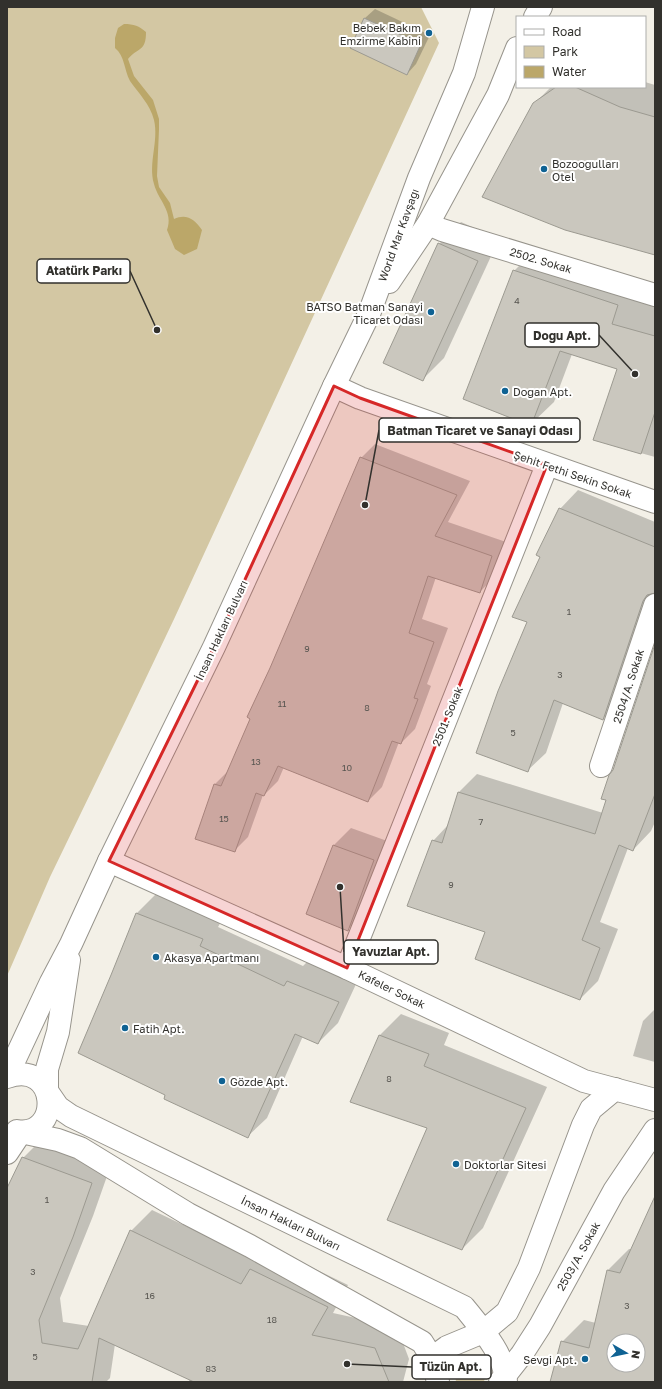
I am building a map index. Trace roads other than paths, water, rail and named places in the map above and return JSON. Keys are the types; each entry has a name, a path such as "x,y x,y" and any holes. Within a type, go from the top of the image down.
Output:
{"main road":[{"name":"World Mar Kavşağı","path":"369,314 419,178 464,73 483,7"},
{"path":"536,16 541,7"},
{"name":"World Mar Kavşağı","path":"369,314 428,224 498,95 516,50"},
{"name":"2502. Sokak","path":"428,224 449,232 655,295"},
{"name":"İnsan Hakları Bulvarı","path":"71,944 109,861 214,647 334,386 369,314"},
{"name":"Şehit Fethi Sekin Sokak","path":"334,386 360,398 655,502"},
{"name":"2501. Sokak","path":"347,968 547,464"},
{"name":"2504/A. Sokak","path":"601,766 655,605"},
{"name":"Kafeler Sokak","path":"109,861 347,968 584,1081 655,1100"},
{"path":"7,1076 50,982 71,944"},
{"path":"14,1130 30,1130 39,1126 45,1119 49,1110 50,1100 47,1091 47,1069 58,1032 71,944"},
{"name":"İnsan Hakları Bulvarı","path":"7,1076 25,1074 35,1077 42,1083 58,1107 71,1116 464,1308 497,1353 504,1379"},
{"path":"432,1358 447,1347 483,1332 507,1312 529,1268 583,1125 591,1108 615,1089"},
{"path":"7,1153 14,1130"},
{"path":"14,1130 58,1140 80,1148 188,1214 250,1246 422,1342 432,1358 438,1382"},
{"name":"2503/A. Sokak","path":"504,1379 540,1326 614,1191 655,1130"}],"water":[{"path":"124,24 131,24 146,32 145,43 143,46 128,59 134,76 153,100 159,119 157,176 159,187 170,203 174,219 179,217 190,218 202,230 197,249 184,255 175,249 167,230 169,224 167,212 156,190 152,176 155,128 152,114 147,104 130,81 123,59 115,48 115,38 118,28"}],"place":[{"name":"Bebek Bakım Emzirme Kabini","path":"429,33"},
{"name":"Bozooğulları Otel","path":"544,169"},
{"name":"BATSO Batman Sanayi Ticaret Odası","path":"431,312"},
{"name":"Atatürk Parkı","path":"157,330"},
{"name":"Doğu Apt.","path":"635,374"},
{"name":"Doğan Apt.","path":"505,391"},
{"name":"Batman Ticaret ve Sanayi Odası","path":"365,505"},
{"name":"Yavuzlar Apt.","path":"340,887"},
{"name":"Akasya Apartmanı","path":"156,957"},
{"name":"Fatih Apt.","path":"125,1028"},
{"name":"Gözde Apt.","path":"222,1081"},
{"name":"Doktorlar Sitesi","path":"456,1164"},
{"name":"Sevgi Apt.","path":"585,1359"},
{"name":"Tüzün Apt.","path":"347,1364"}]}
